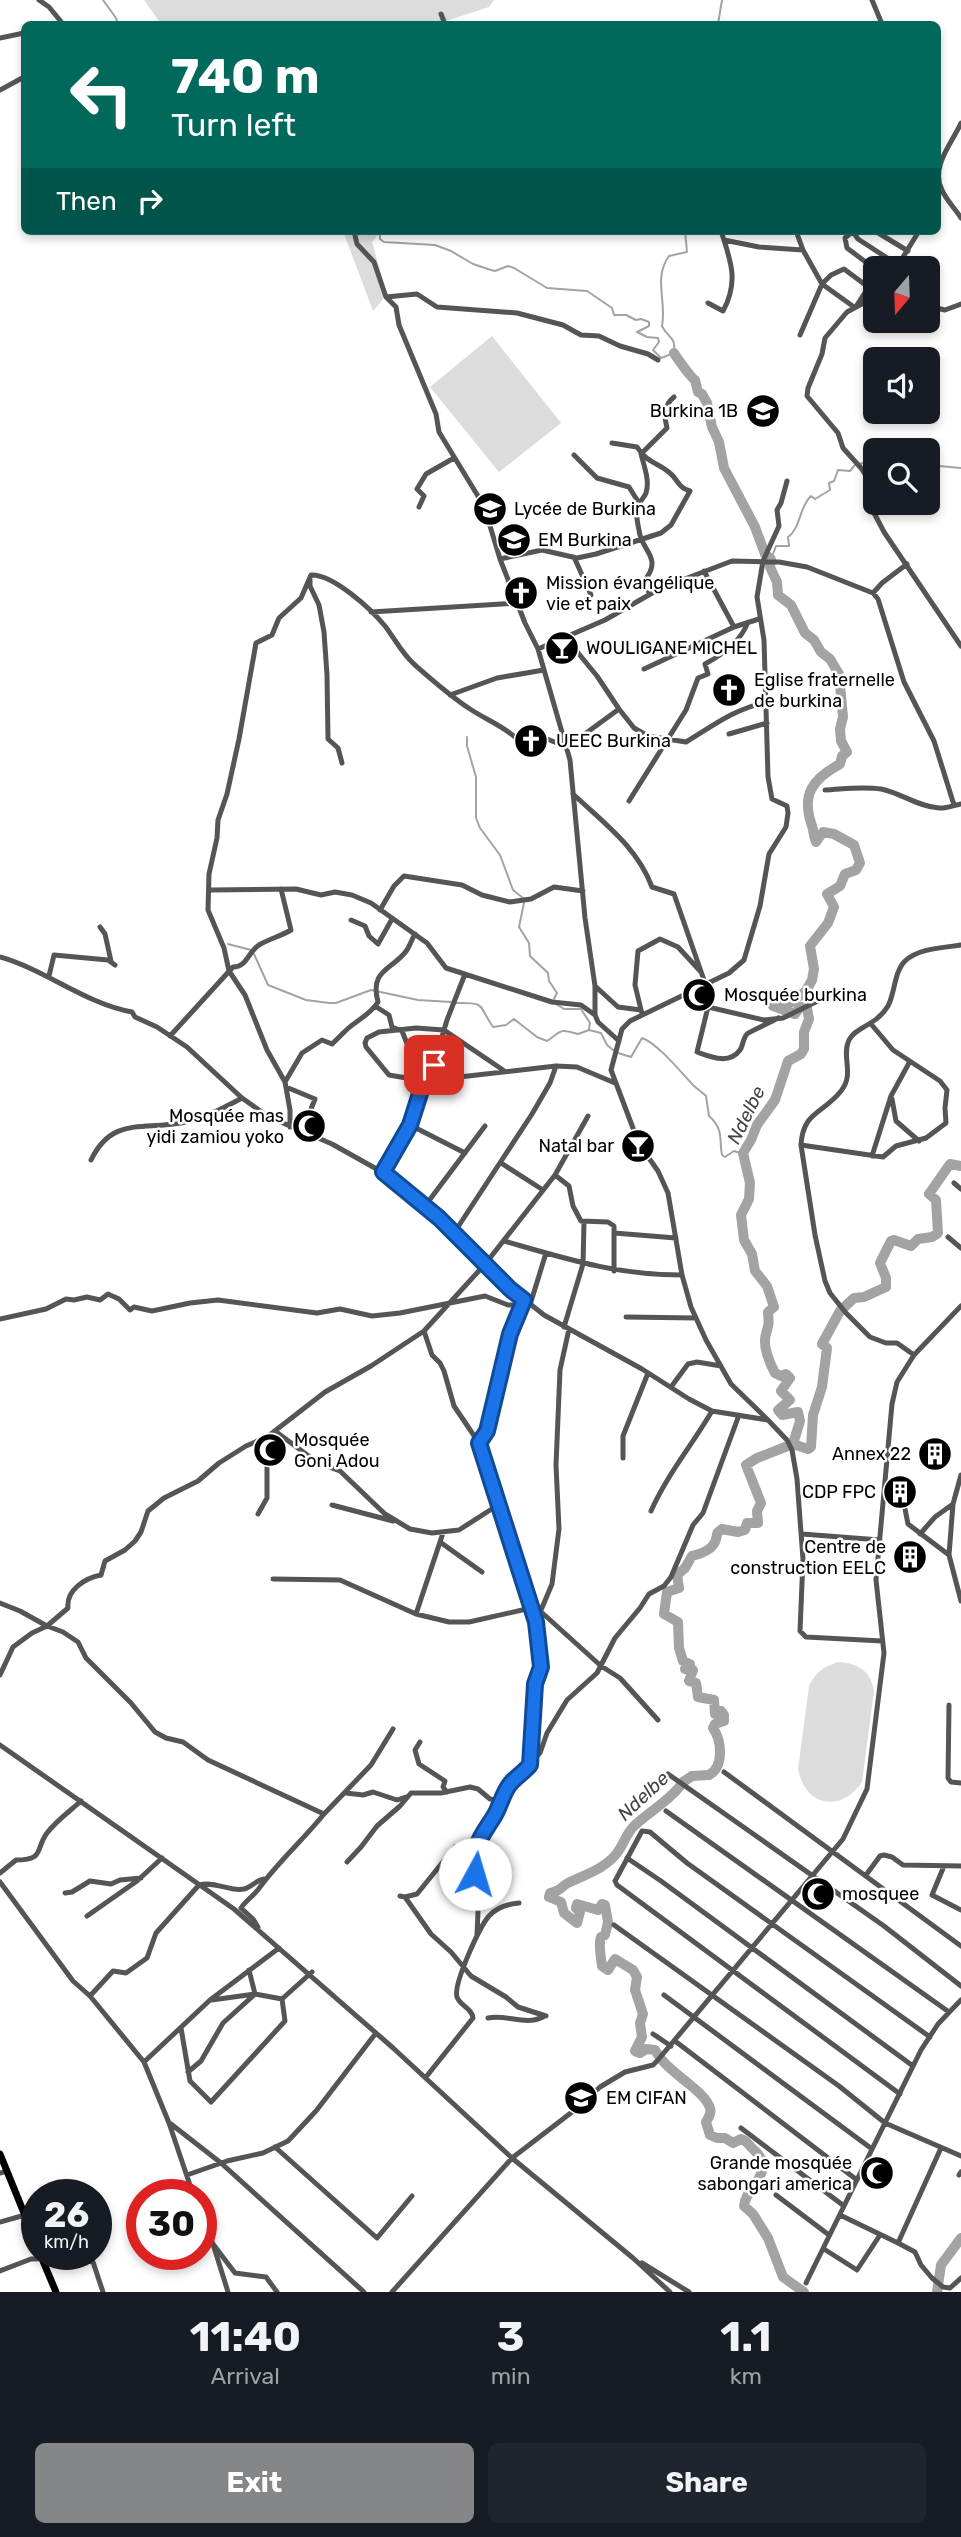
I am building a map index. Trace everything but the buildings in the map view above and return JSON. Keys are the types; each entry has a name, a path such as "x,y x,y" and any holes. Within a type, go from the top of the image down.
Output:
{"main road":[{"path":"0,2154 4,2172 21,2207"},
{"path":"47,2270 56,2292"}],"street":[{"path":"39,0 61,21"},
{"path":"872,0 881,21"},
{"path":"441,14 444,21"},
{"path":"0,38 21,34"},
{"path":"0,90 21,79"},
{"path":"941,158 961,123"},
{"path":"941,194 961,218"},
{"path":"355,235 356,244 374,262 386,297 396,307 399,325 436,414 439,432 484,506 500,559 538,649 570,760 595,1015 617,1048"},
{"path":"708,303 723,311 733,289 733,277 722,235"},
{"path":"797,235 822,285 856,306"},
{"path":"850,235 845,239 847,248 863,260"},
{"path":"857,235 884,256"},
{"path":"882,235 908,251"},
{"path":"905,256 917,235"},
{"path":"724,240 759,247 803,250"},
{"path":"800,335 822,285 831,275 844,269 863,282"},
{"path":"386,297 417,294 437,307 517,313 564,326 581,335 599,335 658,360"},
{"path":"856,306 863,294"},
{"path":"863,303 847,312 825,338 807,396 838,433 843,448 861,468 867,479 873,512 961,646"},
{"path":"940,309 945,310 961,304"},
{"path":"641,454 667,428 664,418 668,402 674,397"},
{"path":"500,559 542,550 574,557 596,554 661,533 671,525 690,491 683,489 673,476 650,463 637,447 612,443"},
{"path":"641,454 647,484 645,495 636,512 640,540 650,551 653,560 650,575 645,580 649,593"},
{"path":"575,455 597,478 629,487 639,503"},
{"path":"419,507 424,496 417,489 426,474 454,458"},
{"path":"787,481 781,503 776,510 779,526 764,561 757,597 764,640 771,794 772,799 787,806 786,827 769,854 760,906 744,960 729,973 642,1012 622,1029 611,1070 639,1143 658,1171 668,1193 681,1275 696,1318 731,1384 787,1440 792,1450 802,1534 803,1585 798,1623 802,1635 882,1641"},
{"path":"574,557 591,595"},
{"path":"538,649 605,620 649,593 732,561 779,562 828,574 873,593 878,599 904,682 934,741 957,805 942,809 908,797 861,787 825,790"},
{"path":"873,593 907,564"},
{"path":"704,572 734,627"},
{"path":"311,575 320,575 353,595 383,624 412,663 472,710 490,718 515,737 527,731 566,747"},
{"path":"311,575 310,586 319,605 324,632 328,739 338,748 342,763"},
{"path":"292,1128 286,1084 267,1050 245,995 229,971 224,948 208,910 209,874 218,820 227,794 239,738 256,643 272,635 279,618 301,598 311,575"},
{"path":"371,612 517,603"},
{"path":"644,669 734,627 759,619"},
{"path":"629,801 686,710 698,678 708,674 705,664 722,655 744,633 748,622"},
{"path":"565,637 634,728 648,736 686,742 726,716 766,702"},
{"path":"450,695 497,678 544,670"},
{"path":"566,747 619,709"},
{"path":"729,734 768,723"},
{"path":"573,794 622,838 646,870 652,887 674,894 703,975 702,985 708,1007 697,1052 721,1059 733,1057 740,1050 747,1034 828,996"},
{"path":"380,911 394,886 404,876 462,885 482,895 510,902 531,899 554,887 583,891"},
{"path":"170,1037 233,967 240,967 260,944 291,930 281,889"},
{"path":"210,890 296,889 321,895 335,892 352,895 371,903 427,943 446,968 556,1002 581,1005 595,1015"},
{"path":"351,920 365,926 369,936 378,944 392,919"},
{"path":"49,976 54,955 113,963 105,934 100,927"},
{"path":"286,1084 302,1054 322,1040 332,1044 375,1006 378,1002 374,990 379,975 406,952 415,934"},
{"path":"642,1012 635,985 638,951 642,947 660,939 678,947 703,975"},
{"path":"914,1355 897,1343 877,1341 839,1306 825,1281 801,1144 805,1123 842,1090 848,1077 849,1040 857,1030 877,1020 888,1005 900,967 905,960 930,950 961,945"},
{"path":"0,957 49,976 113,1008 132,1012 135,1017 187,1047 242,1098 270,1117 332,1144 383,1172 425,1206 524,1300 566,1328 712,1411 768,1420"},
{"path":"383,1172 410,1125 423,1080 465,974"},
{"path":"594,986 618,1007 642,1012"},
{"path":"375,1006 389,1014 392,1027 402,1031 412,1056 410,1063 423,1080"},
{"path":"708,1007 764,1020 778,1018"},
{"path":"801,1144 883,1157 896,1146 919,1141 946,1123 947,1090 940,1081 893,1050 871,1024"},
{"path":"504,1070 444,1030 416,1028 379,1032 366,1038 365,1043 389,1075 423,1080 556,1066 577,1067 615,1083"},
{"path":"872,1156 891,1096 909,1063"},
{"path":"454,1233 550,1083 556,1066"},
{"path":"286,1084 315,1098 309,1114 292,1128"},
{"path":"891,1096 895,1121 919,1141"},
{"path":"91,1160 99,1143 121,1130 182,1123 210,1115 242,1098"},
{"path":"0,1675 13,1647 47,1626 68,1608 70,1593 88,1578 101,1575 105,1561 125,1550 139,1537 148,1511 164,1498 198,1481 246,1446 275,1432 325,1392 424,1331 486,1263 555,1175 588,1116"},
{"path":"410,1125 465,1153"},
{"path":"425,1206 485,1126"},
{"path":"501,1163 543,1190"},
{"path":"555,1175 569,1186 578,1218 584,1222 612,1223 614,1271"},
{"path":"954,1182 961,1189"},
{"path":"536,1622 552,1584 559,1529 556,1465 560,1370 566,1328 583,1264 584,1222"},
{"path":"614,1233 676,1238"},
{"path":"948,1237 961,1248"},
{"path":"504,1241 614,1271 681,1275"},
{"path":"530,1305 546,1253"},
{"path":"0,1319 46,1309 66,1298 74,1300 87,1297 100,1300 108,1294 119,1299 130,1310 134,1307 152,1311 218,1300 317,1312 340,1309 372,1316 485,1296 508,1305 517,1305 524,1300"},
{"path":"479,1443 487,1431 510,1334 524,1300"},
{"path":"392,2292 513,2158 600,2087 625,2072 653,2065 663,2055 790,1899 833,1851 852,1823 867,1789 884,1653 876,1580 892,1404 897,1382 914,1355 961,1306"},
{"path":"626,1317 696,1318"},
{"path":"424,1331 432,1355 444,1371 454,1406 479,1443 536,1622 541,1667 535,1684 531,1762"},
{"path":"671,1387 688,1364 697,1362 721,1366"},
{"path":"623,1458 623,1436 648,1373"},
{"path":"651,1511 670,1472 691,1447 712,1411"},
{"path":"477,1935 475,1851 481,1833 495,1816 510,1784 540,1754 544,1740 567,1700 591,1681 615,1638 648,1595 664,1586 671,1577 693,1525 703,1513 739,1416"},
{"path":"275,1432 318,1463 340,1471 385,1514 410,1529 443,1533 458,1530 498,1505"},
{"path":"258,1514 267,1498 267,1437"},
{"path":"961,1475 953,1504 949,1555 961,1601"},
{"path":"904,1504 908,1524 940,1545 949,1555"},
{"path":"920,1534 935,1517 953,1504"},
{"path":"332,1505 399,1523"},
{"path":"416,1614 443,1533"},
{"path":"802,1534 880,1540"},
{"path":"440,1542 482,1572"},
{"path":"273,1579 341,1580 416,1614 449,1622 469,1622 531,1608"},
{"path":"0,1603 63,1632 78,1642 86,1658 131,1703 155,1732 183,1742 208,1760 324,1814"},
{"path":"539,1610 601,1665 620,1678 658,1720"},
{"path":"949,1705 948,1778 951,1782 961,1783"},
{"path":"261,1933 253,1919 241,1909 260,1888 264,1879 370,1765 393,1729"},
{"path":"420,1742 415,1750 419,1765 444,1779 443,1787 447,1792"},
{"path":"0,1745 234,1909 310,1973 513,2158 634,2258 670,2292"},
{"path":"724,1772 961,1945"},
{"path":"668,1774 884,1926 961,1986"},
{"path":"347,1862 377,1826 411,1793 447,1792 470,1787 478,1789 490,1799 500,1801"},
{"path":"345,1794 363,1795 373,1792 397,1800 406,1797"},
{"path":"0,1874 16,1860 28,1860 39,1852 47,1833 81,1801"},
{"path":"666,1811 949,2012"},
{"path":"900,2094 617,1885 615,1881 642,1831 650,1832 687,1863 930,2037"},
{"path":"455,1847 417,1895 403,1897 431,1934 451,1952 463,1969 518,2007 545,2016 532,2021 500,2016 488,2018"},
{"path":"866,1875 880,1856 884,1855 892,1857 903,1866 961,1867"},
{"path":"87,1916 141,1878 162,1858"},
{"path":"627,1858 913,2066"},
{"path":"944,1866 932,1895 961,1910"},
{"path":"65,1893 72,1892 90,1881 111,1884 120,1880 141,1878"},
{"path":"90,1996 113,1971 126,1973 147,1958 156,1933 200,1885 218,1884 247,1889 264,1879"},
{"path":"0,1882 73,1981 90,1996 144,2062 188,2179"},
{"path":"426,2077 473,2018 472,2012 457,1997 463,1969 477,1935 489,1915 498,1908 519,1903"},
{"path":"614,1925 839,2086 885,2123 961,2156"},
{"path":"144,2062 210,2000 279,1948"},
{"path":"250,1970 255,1994"},
{"path":"282,1999 310,1973"},
{"path":"188,2072 201,2062 223,2023 255,1994"},
{"path":"210,2000 255,1994 282,1999"},
{"path":"664,1995 872,2149"},
{"path":"181,2028 190,2081 211,2102 285,2021 282,1999"},
{"path":"806,2283 913,2066 930,2037 961,2000"},
{"path":"187,2175 263,2153 288,2141 316,2111 376,2033"},
{"path":"653,2034 673,2044 857,2180"},
{"path":"169,2123 221,2163 364,2292"},
{"path":"741,2128 844,2206"},
{"path":"275,2147 377,2238 412,2196"},
{"path":"898,2243 941,2148"},
{"path":"776,2195 829,2235"},
{"path":"840,2215 915,2252 925,2271 941,2286 950,2288 961,2278"},
{"path":"0,2222 21,2216"},
{"path":"824,2249 858,2270 880,2235"},
{"path":"217,2249 235,2273 266,2277 277,2292"},
{"path":"217,2257 228,2292"},
{"path":"634,2258 689,2292"},
{"path":"0,2271 21,2263"},
{"path":"96,2270 103,2292"}],"shaded area":[{"path":"144,0 494,0 489,7 446,21 159,21"},
{"path":"344,235 378,235 372,242 386,291 373,311"},
{"path":"492,336 561,423 499,472 430,387"},
{"path":"838,1662 852,1664 867,1673 874,1691 862,1782 854,1792 834,1802 816,1798 808,1791 798,1769 809,1686 820,1671"}],"waterway":[{"path":"103,0 117,21"},
{"path":"718,21 722,0"},
{"path":"380,235 384,242 435,245 473,264 495,271 508,266 547,288 587,291 612,308 614,315 626,315 649,322 649,326 637,332 658,338 659,342 653,350 661,358 674,353 673,340 662,326 662,273 669,256 687,252 685,235"},
{"name":"Ndelbe","path":"674,353 695,380 698,392 707,403 724,468 755,527 765,554 771,559 770,567 777,582 778,595 791,605 805,633 830,659 839,674 843,717 841,741 847,752 842,756 840,764 822,776 811,789 809,815 816,842 823,832 834,834 854,845 860,863 856,870 845,874 840,886 827,894 834,907 828,923 810,946 814,969 806,991 790,1003 773,1003 773,1006 795,1014 800,1007 807,1008 809,1019 804,1032 804,1049 801,1054 788,1061 775,1100 757,1125 743,1153 750,1183 749,1199 741,1215 744,1240 752,1254 755,1271 767,1286 774,1307 768,1312 766,1349 775,1373 781,1376 786,1374 790,1378 781,1391 790,1400 778,1410 782,1415 798,1412 800,1421 793,1444 746,1465 761,1503 757,1511 758,1523 747,1523 745,1530 738,1532 722,1529 717,1533 713,1546 692,1556 677,1575 679,1588 667,1592 664,1614 678,1622 679,1648 683,1661 690,1664 685,1669 693,1670 689,1681 696,1683 698,1697 714,1700 715,1714 721,1711 724,1715 724,1721 715,1724 713,1728 720,1746 719,1760 709,1775 692,1776 683,1782 634,1826 617,1853 607,1863 550,1893 549,1897 561,1902 564,1913 577,1923 580,1912 576,1908 577,1904 598,1910 602,1904 605,1905 608,1922 605,1935 600,1940 602,1966 608,1970 615,1959 633,1970 637,1977 635,1990 643,2014 640,2023 642,2037 635,2051 640,2053 646,2049 655,2050 668,2066 701,2094 710,2108 706,2122 710,2135 733,2143 741,2139 761,2158 762,2172 744,2206 753,2214 768,2238 783,2277 804,2292"},
{"path":"771,559 776,546 789,546 788,537 811,496 815,499 830,490 829,483 834,481 838,470 850,471 855,465"},
{"path":"940,466 961,468"},
{"path":"467,737 476,777 476,818 500,855 513,890 523,898"},
{"path":"524,903 519,927 529,943 530,956 548,973 549,981 557,993 554,999"},
{"path":"228,944 251,950"},
{"path":"254,954 268,985 306,1000 336,1003 371,990 418,1000 451,1002"},
{"path":"456,1003 477,1004 493,1027 506,1025 514,1019 537,1037 547,1041 563,1031 578,1034 589,1030 601,1033 613,1050"},
{"path":"556,1004 564,1009 581,1009 590,1023 589,1029"},
{"path":"618,1053 631,1057 642,1038 655,1046 706,1096 709,1116 719,1130 722,1155 725,1157 734,1151 743,1154"},
{"path":"793,1444 808,1449 811,1447 813,1415 822,1387 827,1348 822,1344 840,1311 854,1298 864,1297 886,1287 886,1278 880,1263 891,1241 911,1246 918,1239 932,1237 938,1233 936,1200 929,1194 950,1164 961,1166"},
{"path":"937,2292 941,2265 961,2238"}],"place":[{"name":"Burkina 1B","path":"763,411"},
{"name":"Lycée de Burkina","path":"490,509"},
{"name":"EM Burkina","path":"514,540"},
{"name":"Mission évangélique vie et paix","path":"521,593"},
{"name":"WOULIGANE MICHEL","path":"562,648"},
{"name":"Eglise fraternelle de burkina","path":"729,690"},
{"name":"UEEC Burkina","path":"531,741"},
{"name":"Mosquée burkina","path":"699,995"},
{"name":"Mosquée mas yidi zamiou yoko","path":"309,1126"},
{"name":"Natal bar","path":"638,1146"},
{"name":"Mosquée Goni Adou","path":"270,1450"},
{"name":"Annex 22","path":"935,1454"},
{"name":"CDP FPC","path":"900,1492"},
{"name":"Centre de construction EELC","path":"910,1557"},
{"name":"mosquee","path":"818,1894"},
{"name":"EM CIFAN","path":"581,2098"},
{"name":"Grande mosquée sabongari america","path":"877,2173"}],"route":[{"path":"434,1065 429,1080 424,1081 415,1113 404,1138 383,1172 439,1218 524,1300 510,1334 494,1409 487,1431 479,1443 536,1622 541,1667 535,1684 531,1762 510,1784 495,1816 481,1833 475,1851 475,1874"}]}
